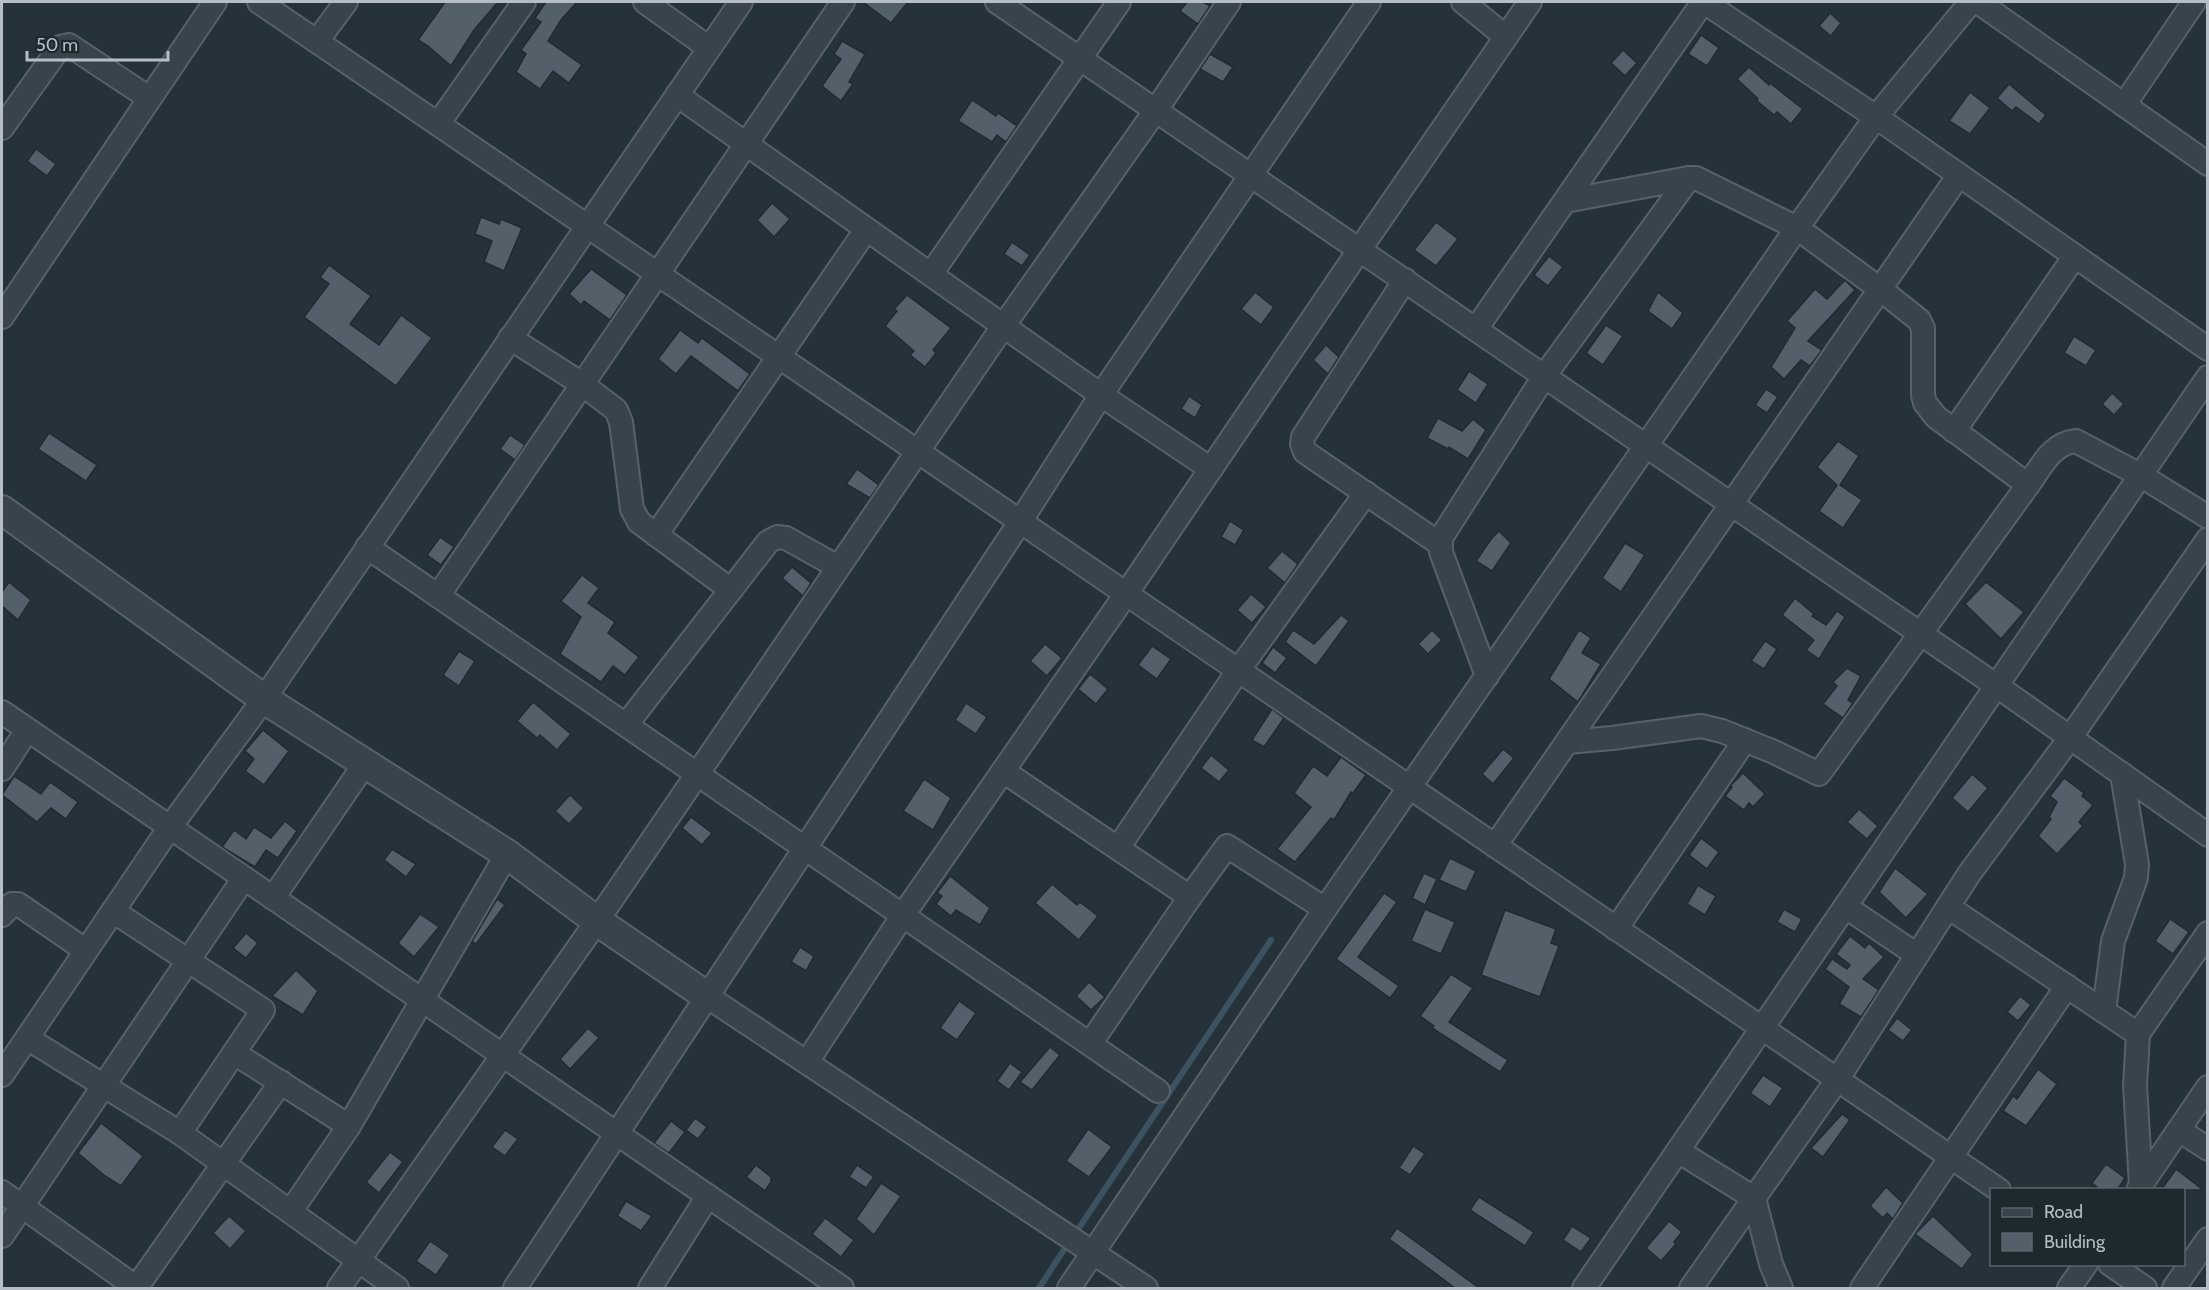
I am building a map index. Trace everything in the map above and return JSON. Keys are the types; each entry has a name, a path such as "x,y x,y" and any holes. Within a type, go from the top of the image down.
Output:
{"street":[{"path":"4,308 215,2"},
{"path":"260,2 780,355 1020,522 1996,1188"},
{"path":"317,41 346,2"},
{"path":"438,123 524,2"},
{"path":"645,2 709,48"},
{"path":"2,1075 85,950 264,699 741,2"},
{"path":"438,596 843,2"},
{"path":"997,2 1732,503 1998,686 2208,835"},
{"path":"931,274 1119,2"},
{"path":"339,1288 597,921 1004,325 1156,110 1229,2"},
{"path":"515,1288 1020,522 1101,395 1369,2"},
{"path":"1463,2 1506,37"},
{"path":"807,1062 903,915 1126,594 1530,2"},
{"path":"1476,329 1704,2 1876,117 2208,349"},
{"path":"1069,1288 1325,909 1797,228 1876,117 1971,2"},
{"path":"1978,2 2208,164"},
{"path":"2124,105 2194,2"},
{"path":"5,114 64,45 69,45 149,98"},
{"path":"676,95 1101,395 1211,469"},
{"path":"1495,846 1959,175"},
{"path":"1565,201 1689,178 1704,181 1797,228 1919,320 1923,328 1925,403 1936,417 2028,484"},
{"path":"1487,676 1440,552 1441,538 1545,375 1689,178"},
{"path":"656,535 866,230"},
{"path":"1954,431 2075,256"},
{"path":"1405,280 1303,436 1302,444 1305,452 1440,544"},
{"path":"510,338 582,384 616,410 619,416 632,509 639,522 731,590"},
{"path":"1584,1288 2208,377"},
{"path":"1567,742 1701,726 1745,740 1818,774 2028,484 2055,448 2065,442 2076,441 2140,475 2208,517"},
{"path":"1118,848 1238,670 1366,493"},
{"path":"2,510 264,699 364,765 507,854 597,921 708,997 1146,1288"},
{"path":"626,725 768,542 777,537 786,538 838,567"},
{"path":"1691,1288 1837,1080 1984,854 2070,738 2208,539"},
{"path":"367,547 1158,1091"},
{"path":"2,712 842,1288"},
{"path":"2,769 27,730"},
{"path":"1616,929 1745,740"},
{"path":"273,898 364,765"},
{"path":"1003,771 1190,897"},
{"path":"2104,1011 2113,941 2136,878 2137,864 2122,774"},
{"path":"1090,1044 1227,846 1325,909"},
{"path":"291,1211 349,1126 507,854"},
{"path":"2,1236 244,878"},
{"path":"2,915 12,904 18,904 85,950"},
{"path":"1846,907 1917,955"},
{"path":"1948,907 2138,1034"},
{"path":"112,911 263,1010 180,1133"},
{"path":"2139,1187 2135,1086 2138,1034 2208,933"},
{"path":"1862,1288 2067,986"},
{"path":"27,1038 224,1162 397,1288"},
{"path":"234,1053 349,1126"},
{"path":"2,1192 136,1288 281,1082"},
{"path":"2139,1187 2208,1087"},
{"path":"2179,1130 2208,1149"},
{"path":"1678,1151 1754,1198 1771,1264 1781,1288"},
{"path":"650,1288 708,1197"},
{"path":"2174,1288 2208,1239"},
{"path":"2069,1288 2085,1266"},
{"path":"2113,1266 2145,1288"}],"building":[{"path":"445,2 498,2 474,30 451,66 418,40"},
{"path":"546,2 577,2 561,20 548,41 582,65 569,83 553,71 540,89 516,72 526,54 521,50 541,22 535,18"},
{"path":"863,2 908,2 891,23"},
{"path":"1187,2 1203,2 1210,6 1198,24 1180,11"},
{"path":"1830,13 1841,23 1831,36 1819,26"},
{"path":"1701,35 1719,48 1707,66 1688,54"},
{"path":"842,41 865,54 849,82 853,84 841,101 822,86 841,59 834,54"},
{"path":"1623,50 1637,63 1625,76 1611,63"},
{"path":"1210,54 1233,67 1223,82 1200,69"},
{"path":"1749,67 1769,85 1770,83 1803,109 1791,124 1777,112 1774,115 1757,101 1758,99 1737,79"},
{"path":"2009,84 2046,115 2039,124 2016,107 2012,111 1997,98"},
{"path":"1970,92 1990,108 1970,134 1949,121"},
{"path":"972,100 996,116 998,113 1017,126 1006,142 997,135 992,142 958,121"},
{"path":"36,149 56,164 47,176 27,161"},
{"path":"772,203 790,219 774,237 757,220"},
{"path":"481,217 499,224 501,219 522,228 504,271 484,262 492,241 475,234"},
{"path":"1436,222 1458,239 1436,266 1414,250"},
{"path":"1012,242 1030,255 1022,266 1004,254"},
{"path":"1549,256 1563,267 1548,286 1534,275"},
{"path":"329,265 371,296 350,324 379,345 401,315 432,338 396,386 304,317 329,284 320,277"},
{"path":"591,269 627,295 610,320 584,301 581,305 569,294"},
{"path":"1845,280 1855,290 1808,341 1822,350 1810,366 1801,360 1784,379 1771,367 1795,328 1787,321 1815,289 1827,299"},
{"path":"1255,292 1274,307 1261,325 1241,309"},
{"path":"1658,292 1683,313 1672,329 1648,311"},
{"path":"907,295 951,328 933,350 936,353 925,367 910,355 914,351 885,326 897,311 894,309"},
{"path":"1606,325 1623,336 1603,365 1586,353"},
{"path":"680,330 698,343 702,338 750,374 738,391 691,356 676,374 658,359"},
{"path":"2074,336 2096,350 2086,366 2064,353"},
{"path":"1326,345 1339,357 1328,374 1313,360"},
{"path":"1469,371 1488,384 1476,403 1457,390"},
{"path":"1766,389 1778,397 1767,413 1755,405"},
{"path":"2112,393 2124,404 2114,415 2102,404"},
{"path":"1189,396 1202,405 1195,418 1181,409"},
{"path":"1438,418 1462,431 1473,419 1486,430 1468,459 1449,447 1448,449 1427,438"},
{"path":"49,433 97,465 86,481 38,449"},
{"path":"510,435 525,445 515,460 500,449"},
{"path":"1838,441 1859,456 1840,485 1862,500 1843,528 1819,511 1837,485 1817,467"},
{"path":"857,469 879,485 870,498 846,484"},
{"path":"1230,521 1244,530 1235,545 1221,537"},
{"path":"1499,531 1511,543 1492,571 1476,561"},
{"path":"440,537 454,547 441,565 427,555"},
{"path":"1625,543 1645,555 1621,592 1602,578"},
{"path":"1282,551 1298,564 1285,583 1267,568"},
{"path":"792,567 811,583 803,596 782,578"},
{"path":"582,575 599,588 588,603 615,622 608,633 639,657 625,675 613,666 601,682 560,654 581,617 561,601"},
{"path":"9,582 31,600 18,620 2,606 2,592"},
{"path":"1986,582 2024,612 2001,639 1965,604"},
{"path":"1251,594 1266,607 1252,623 1237,610"},
{"path":"1795,598 1814,614 1812,616 1826,625 1837,611 1845,617 1819,659 1806,650 1814,640 1782,615"},
{"path":"1341,615 1349,621 1316,666 1285,642 1293,630 1314,644"},
{"path":"1432,630 1442,640 1428,654 1418,644"},
{"path":"1579,630 1591,638 1582,653 1601,664 1578,702 1549,679"},
{"path":"1765,641 1777,649 1764,669 1751,661"},
{"path":"1045,644 1062,658 1047,676 1030,661"},
{"path":"1152,646 1171,659 1157,679 1138,665"},
{"path":"1273,647 1287,658 1275,673 1262,663"},
{"path":"459,651 475,661 459,686 443,675"},
{"path":"1847,668 1861,676 1848,700 1853,703 1843,718 1823,704 1837,686 1833,682"},
{"path":"1090,674 1108,689 1096,704 1078,689"},
{"path":"533,702 571,734 557,750 540,735 537,738 517,721"},
{"path":"966,703 987,717 976,734 955,720"},
{"path":"1272,709 1284,718 1264,747 1252,740"},
{"path":"263,730 289,751 264,785 245,771 254,759 245,751"},
{"path":"1503,749 1514,758 1493,784 1482,774"},
{"path":"1211,755 1229,770 1219,782 1201,768"},
{"path":"1341,757 1366,775 1353,793 1351,792 1334,820 1331,818 1295,862 1277,849 1311,807 1294,793 1313,766 1327,776"},
{"path":"1743,773 1765,794 1753,807 1749,803 1744,810 1725,796 1732,787 1730,786"},
{"path":"1972,774 1988,788 1968,812 1952,798"},
{"path":"14,776 41,794 50,782 78,802 66,819 51,808 37,822 2,795"},
{"path":"2064,778 2084,793 2082,796 2093,805 2079,822 2083,826 2057,854 2038,836 2051,819 2049,817 2057,802 2050,796"},
{"path":"924,779 951,798 933,830 903,811"},
{"path":"570,795 584,808 569,824 555,811"},
{"path":"1859,809 1878,826 1867,839 1847,822"},
{"path":"691,817 712,833 702,845 682,828"},
{"path":"285,821 297,831 278,858 266,850 255,867 222,847 234,830 246,839 254,827 271,838"},
{"path":"1701,838 1719,852 1707,869 1689,855"},
{"path":"392,849 416,864 406,877 384,860"},
{"path":"1450,858 1476,871 1466,892 1439,880"},
{"path":"1895,868 1928,894 1906,918 1879,892"},
{"path":"1424,873 1437,879 1425,905 1412,898"},
{"path":"950,876 990,908 980,925 956,910 951,916 936,904 942,896 937,893"},
{"path":"1052,884 1077,905 1080,902 1098,916 1079,940 1035,903"},
{"path":"1698,885 1716,896 1705,915 1687,904"},
{"path":"1384,893 1397,902 1358,957 1399,986 1390,998 1336,959"},
{"path":"497,899 505,905 476,944 472,941"},
{"path":"1425,909 1455,922 1441,954 1411,941"},
{"path":"1784,909 1802,919 1795,932 1777,922"},
{"path":"1505,910 1556,929 1551,943 1559,946 1540,997 1481,975"},
{"path":"420,914 439,927 414,957 398,943"},
{"path":"2170,919 2189,932 2173,954 2155,941"},
{"path":"246,933 258,943 246,958 233,948"},
{"path":"1850,936 1865,948 1869,943 1884,957 1863,979 1879,990 1861,1017 1839,1004 1849,987 1825,969 1832,959 1847,969 1850,965 1836,954"},
{"path":"800,947 814,956 806,971 791,962"},
{"path":"296,970 318,991 303,1015 272,996"},
{"path":"1451,974 1473,988 1449,1022 1508,1060 1500,1072 1432,1028 1434,1026 1420,1016"},
{"path":"1089,982 1105,997 1091,1010 1076,996"},
{"path":"2020,996 2031,1005 2018,1021 2007,1012"},
{"path":"959,1001 976,1013 957,1040 940,1028"},
{"path":"1897,1018 1912,1030 1903,1041 1888,1030"},
{"path":"588,1028 599,1038 570,1069 560,1059"},
{"path":"1050,1047 1060,1055 1032,1090 1020,1082"},
{"path":"1010,1063 1022,1072 1009,1090 997,1081"},
{"path":"2038,1069 2057,1084 2026,1126 2003,1111 2013,1096 2017,1099"},
{"path":"1763,1075 1783,1088 1770,1107 1750,1093"},
{"path":"1842,1114 1850,1120 1823,1157 1811,1148"},
{"path":"695,1118 707,1127 698,1139 686,1130"},
{"path":"671,1121 685,1132 669,1153 654,1143"},
{"path":"101,1123 143,1156 121,1186 105,1176 78,1153"},
{"path":"1088,1129 1112,1147 1089,1177 1066,1161"},
{"path":"505,1130 518,1139 505,1156 492,1147"},
{"path":"1413,1146 1425,1154 1410,1175 1399,1168"},
{"path":"390,1152 403,1162 379,1193 366,1182"},
{"path":"2106,1164 2125,1178 2118,1188 2098,1188 2092,1183"},
{"path":"756,1165 771,1177 771,1182 765,1191 746,1177"},
{"path":"857,1165 874,1177 866,1188 849,1177"},
{"path":"2176,1169 2203,1190 2185,1190 2185,1188 2162,1188"},
{"path":"881,1183 901,1196 874,1235 856,1219"},
{"path":"1886,1187 1903,1203 1893,1219 1887,1213 1883,1218 1870,1206"},
{"path":"1479,1197 1534,1232 1525,1246 1470,1210"},
{"path":"626,1201 652,1216 641,1231 617,1216"},
{"path":"229,1216 246,1231 230,1249 213,1233"},
{"path":"1933,1216 1973,1254 1962,1269 1915,1234"},
{"path":"825,1218 854,1240 841,1257 812,1234"},
{"path":"1669,1221 1682,1232 1674,1242 1676,1244 1661,1261 1646,1248"},
{"path":"1572,1226 1591,1238 1581,1252 1563,1240"},
{"path":"1397,1228 1479,1288 1455,1288 1389,1239"},
{"path":"430,1241 450,1255 436,1275 416,1261"}],"waterway":[{"path":"1075,1234 1271,940"},
{"path":"1039,1288 1069,1242"}]}
